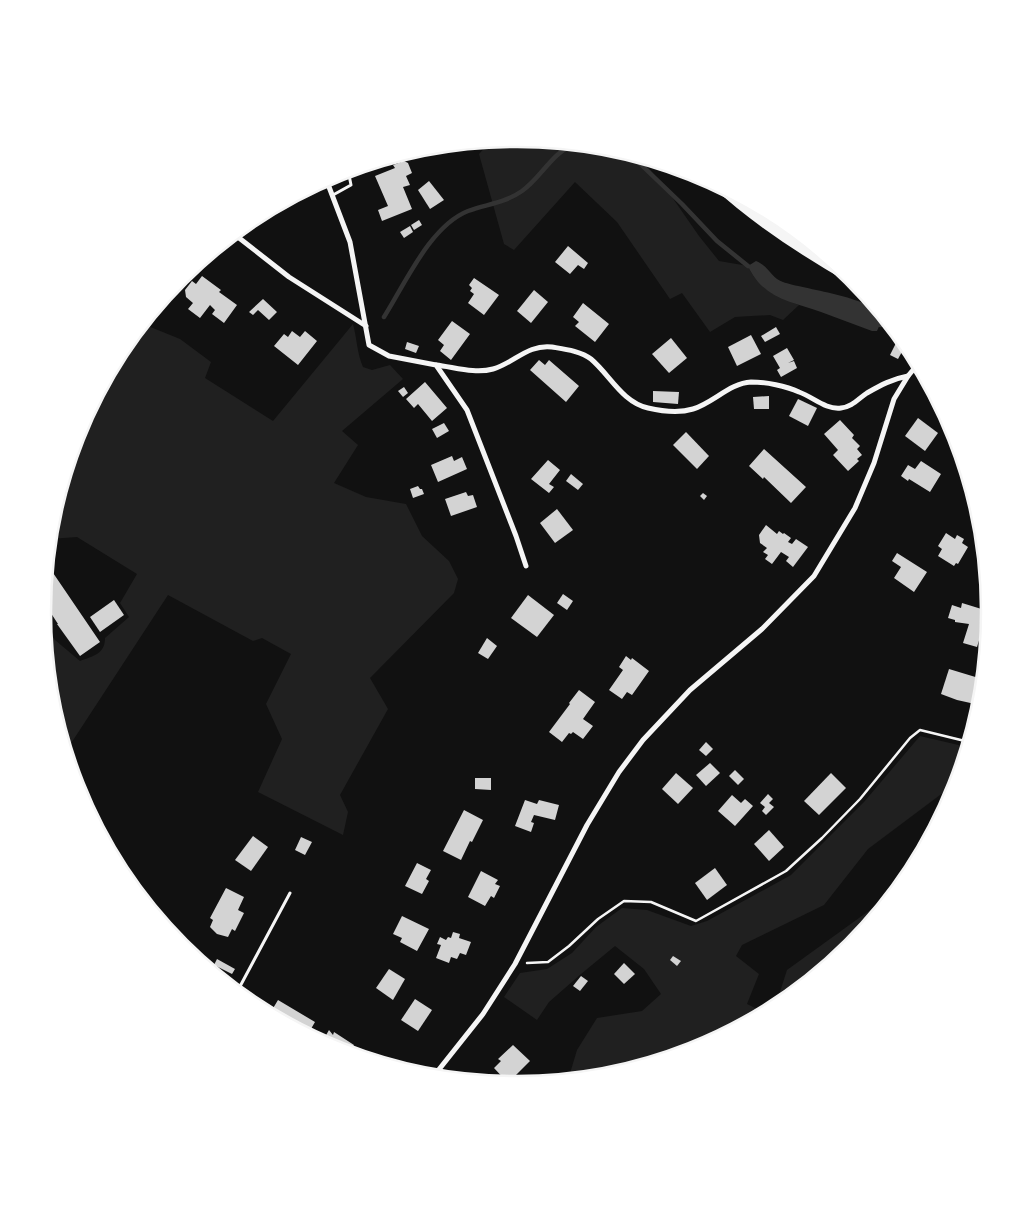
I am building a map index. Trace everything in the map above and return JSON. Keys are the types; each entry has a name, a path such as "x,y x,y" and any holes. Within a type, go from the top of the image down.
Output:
{"street":[{"path":"329,186 350,242 369,345 389,356 436,365 484,370 502,365 526,351 538,347 549,346 570,350 590,358 625,396 647,408 675,411 693,409 738,386 751,382 785,387 800,392 826,406 842,408 855,403 892,379 908,376"},
{"path":"741,205 761,222 822,262"},
{"path":"240,238 289,277 366,326"},
{"path":"436,365 467,410 526,566"},
{"path":"439,1069 483,1014 516,964 587,824 619,772 643,740 690,690 762,629 814,576 855,508 874,463 894,399 913,370"}],"lane":[{"path":"333,195 351,185 350,178"},
{"path":"241,985 290,893"}],"path":[{"path":"516,964 548,962 569,946 598,919 624,901 651,902 696,921 786,871 860,799 910,738 920,730 962,740"}],"shaded area":[{"path":"486,148 546,148 607,156 647,166 665,187 719,261 748,266 757,281 769,291 799,305 783,320 770,315 735,317 710,332 682,293 670,299 617,222 575,182 514,250 504,244 479,154"},
{"path":"756,261 783,282 836,294 864,304 880,323 877,331 872,331 779,297 761,285 748,266"},
{"path":"353,324 363,367 372,370 390,365 403,379 342,431 358,445 334,483 366,497 406,504 422,536 449,561 458,579 454,593 370,678 388,709 340,795 348,812 343,835 258,792 282,739 266,704 291,654 262,638 253,641 168,595 71,744 60,702 52,635 80,661 97,654 103,648 105,638 129,617 120,603 137,574 77,537 57,538 67,491 76,462 99,406 130,353 149,326 180,339 211,362 205,378 273,421"},
{"path":"920,736 961,746 944,792 868,849 824,905 742,945 736,956 759,974 747,1004 757,1009 748,1014 694,1041 665,1052 607,1067 570,1073 577,1050 597,1018 642,1011 661,994 644,969 615,946 549,1002 537,1020 504,997 520,973 547,969 572,953 596,927 622,908 647,910 691,926 707,921 791,875 864,802"},
{"path":"874,907 845,940 799,980 779,994 787,970"}],"building":[{"path":"404,161 408,163 412,173 406,176 410,185 403,187 412,209 382,221 378,210 388,206 375,176 395,168 393,165"},
{"path":"429,181 444,200 430,209 418,190"},
{"path":"419,220 422,225 414,230 411,225"},
{"path":"410,226 413,232 404,238 400,232"},
{"path":"568,246 588,263 584,269 578,265 570,274 555,262"},
{"path":"202,276 237,305 224,323 212,314 215,310 210,305 200,318 188,309 193,303 186,297 185,290 192,281 196,284"},
{"path":"474,278 499,295 484,315 468,303 474,294 470,291 472,288 469,285"},
{"path":"534,290 548,302 531,323 517,311"},
{"path":"263,299 277,312 269,320 258,310 253,315 249,312"},
{"path":"583,303 609,324 595,342 575,326 579,322 573,317"},
{"path":"452,321 470,334 451,360 440,351 444,345 438,340"},
{"path":"776,327 780,334 765,342 761,336"},
{"path":"292,331 300,337 305,331 317,341 298,365 274,346 284,334 288,337"},
{"path":"751,335 761,354 737,366 728,347"},
{"path":"671,338 687,358 669,373 652,354"},
{"path":"407,342 419,346 416,353 405,349"},
{"path":"896,344 902,352 898,359 890,355"},
{"path":"787,348 794,360 788,363 794,361 797,368 781,377 777,370 780,368 773,356"},
{"path":"539,360 545,365 549,360 579,386 566,402 530,370"},
{"path":"425,382 447,408 432,421 418,404 414,408 406,399"},
{"path":"404,387 408,393 403,397 398,391"},
{"path":"653,391 679,392 678,404 653,402"},
{"path":"769,396 769,409 754,409 753,397"},
{"path":"798,399 817,408 808,426 789,416"},
{"path":"918,418 938,433 925,451 905,436"},
{"path":"840,420 854,435 852,438 860,446 857,449 862,455 857,459 859,461 848,471 833,455 838,450 824,434"},
{"path":"444,423 449,431 437,438 432,429"},
{"path":"686,432 709,456 697,469 673,445"},
{"path":"764,449 806,487 791,503 764,477 763,479 749,466"},
{"path":"452,456 454,461 462,457 467,469 438,482 431,465"},
{"path":"548,460 560,470 549,484 554,487 549,493 531,479"},
{"path":"921,461 941,474 930,492 901,476 908,465 915,469"},
{"path":"571,474 583,484 578,490 566,481"},
{"path":"418,486 424,494 413,498 410,489"},
{"path":"466,492 468,496 473,495 477,507 451,516 445,499"},
{"path":"703,493 707,496 704,500 700,496"},
{"path":"557,509 573,530 555,543 540,523"},
{"path":"766,525 777,534 779,531 791,538 788,542 792,544 796,539 808,547 793,567 786,561 789,557 781,552 772,564 765,559 768,555 763,552 767,548 760,543 759,535"},
{"path":"946,533 955,539 957,535 964,539 962,543 968,547 958,564 956,563 954,566 938,556 942,549 938,546"},
{"path":"897,553 927,572 914,592 894,578 901,567 892,561"},
{"path":"53,573 100,642 80,656 51,613"},
{"path":"563,594 573,601 567,610 557,603"},
{"path":"528,595 554,615 537,637 511,618"},
{"path":"114,600 124,615 100,632 90,617"},
{"path":"962,603 981,609 980,637 977,647 963,643 969,624 955,622 955,620 948,618 952,605 961,608"},
{"path":"487,638 497,646 488,659 478,653"},
{"path":"626,656 631,660 632,658 649,671 632,695 627,692 622,699 609,690 623,670 619,667"},
{"path":"949,669 976,677 972,703 941,694"},
{"path":"579,690 595,702 583,719 593,726 583,739 573,732 569,733 562,742 549,732"},
{"path":"706,742 713,749 706,756 699,750"},
{"path":"710,763 720,773 706,786 696,775"},
{"path":"735,770 744,779 738,785 729,776"},
{"path":"676,773 693,788 678,804 662,789"},
{"path":"831,773 846,788 819,815 804,801"},
{"path":"475,778 491,778 491,790 475,789"},
{"path":"768,794 773,799 769,803 774,807 766,815 762,811 765,807 760,803"},
{"path":"732,795 741,803 745,799 753,806 735,826 718,811"},
{"path":"525,800 537,804 539,800 559,805 555,820 534,815 531,822 534,823 531,832 515,826"},
{"path":"464,810 483,820 461,860 443,851"},
{"path":"769,830 784,847 769,861 754,844"},
{"path":"253,836 268,847 251,871 235,860"},
{"path":"301,837 312,842 305,855 295,850"},
{"path":"417,863 431,870 426,879 429,881 422,894 405,886"},
{"path":"715,868 727,885 707,900 695,883"},
{"path":"481,871 498,880 495,884 500,886 494,898 491,896 485,906 468,897"},
{"path":"226,888 244,897 238,910 244,913 235,931 232,929 228,937 217,934 210,927 213,920 210,918"},
{"path":"402,916 429,929 417,951 400,942 402,938 393,934"},
{"path":"453,932 460,934 459,938 471,942 466,955 460,953 457,959 451,957 449,963 436,958 441,945 437,944 440,937 446,940 448,937 451,938"},
{"path":"673,956 681,961 677,966 670,960"},
{"path":"217,959 235,969 232,974 214,965"},
{"path":"624,963 635,974 624,984 614,974"},
{"path":"389,969 405,979 393,1000 376,988"},
{"path":"581,976 588,981 580,991 573,986"},
{"path":"415,999 432,1010 418,1031 401,1020"},
{"path":"278,1000 315,1022 311,1029 273,1008"},
{"path":"329,1030 333,1035 334,1032 354,1045 353,1047 326,1035"},
{"path":"513,1045 530,1061 515,1076 501,1076 494,1068 501,1061 498,1059"}],"waterway":[{"path":"384,317 420,257 442,229 468,211 516,195 529,186 553,159 564,150"},
{"path":"641,164 717,241 748,266"}]}
